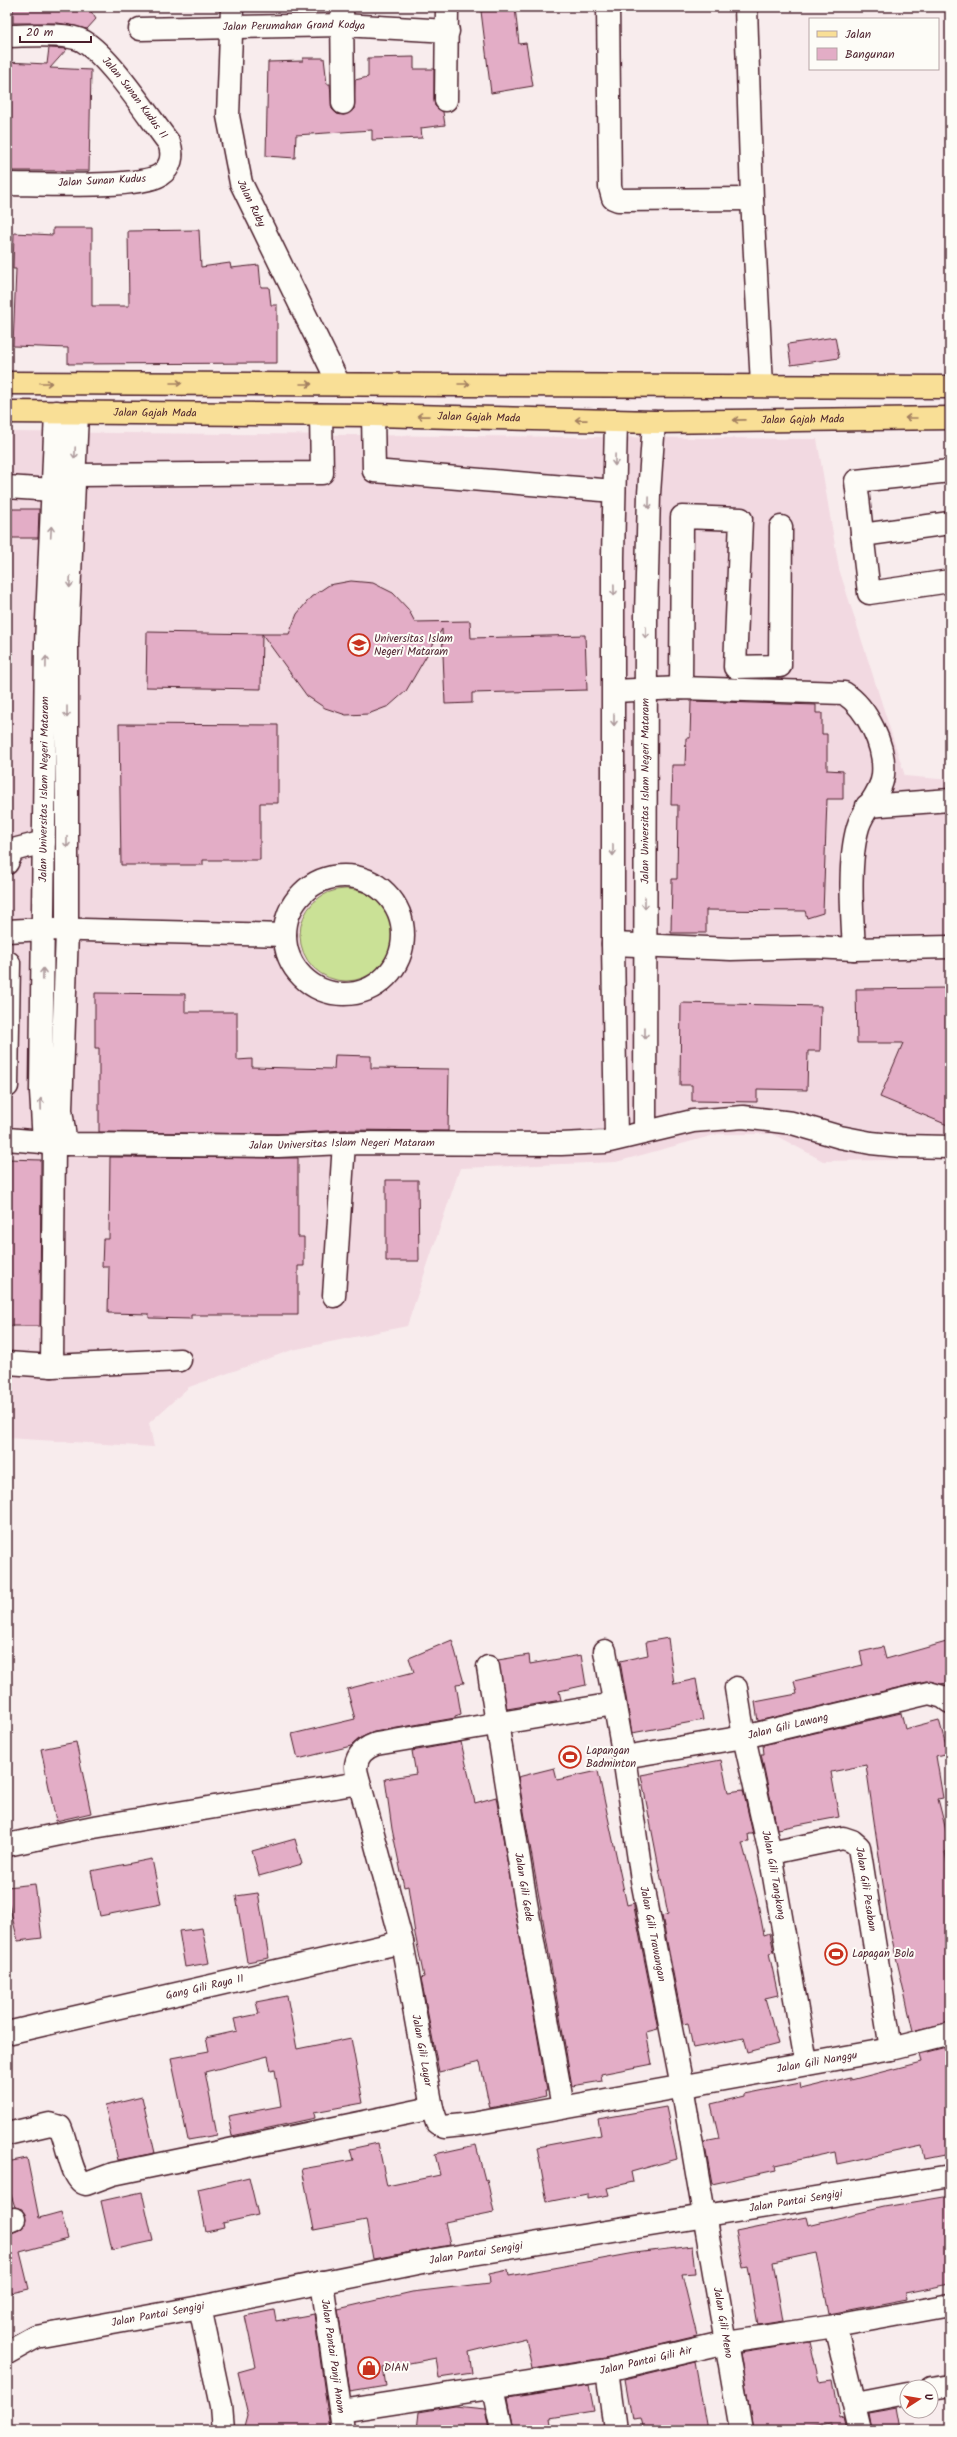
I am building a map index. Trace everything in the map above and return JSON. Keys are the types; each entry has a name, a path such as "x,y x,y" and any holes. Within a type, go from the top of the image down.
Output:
{"main road":[{"path":"7,383 950,386"},
{"path":"852,386 853,418"},
{"name":"Jalan Gajah Mada","path":"7,412 373,415 654,422 853,418 950,418"}],"street":[{"path":"446,100 448,31 447,7"},
{"path":"608,7 610,187 613,198 618,200 752,199"},
{"path":"746,7 752,199 762,385"},
{"path":"343,16 343,103"},
{"name":"Jalan Perumahan Grand Kodya","path":"140,29 232,17 343,16 448,31"},
{"name":"Jalan Ruby","path":"232,17 228,116 241,183 339,384"},
{"name":"Jalan Sunan Kudus II","path":"7,36 69,37 82,41 108,63 169,143"},
{"name":"Jalan Sunan Kudus","path":"7,184 86,184 145,181 158,176 168,168 172,156 169,143"},
{"name":"Jalan Universitas Islam Negeri Mataram","path":"55,1143 61,1110 67,931 67,644 74,475 66,413"},
{"name":"Jalan Universitas Islam Negeri Mataram","path":"55,1143 41,1091 46,644 53,490 66,413"},
{"path":"74,475 322,473 321,415"},
{"path":"373,415 374,471 614,491"},
{"path":"616,421 614,491 613,944 616,1138"},
{"name":"Jalan Universitas Islam Negeri Mataram","path":"55,1143 278,1146 344,1143 561,1144 605,1142 645,1131 645,690 649,494 654,422"},
{"path":"950,471 856,481 870,593 950,581"},
{"path":"7,487 53,490"},
{"path":"681,688 682,517 741,519 735,667 780,666 781,527"},
{"path":"862,535 950,523"},
{"path":"614,691 681,688 844,693 855,701 868,719 881,750 883,776 858,827 854,850 852,899 854,949"},
{"path":"867,806 950,800"},
{"path":"7,863 14,850 44,842"},
{"path":"340,876 358,877 375,884 390,897 400,915 404,936 400,956 390,974 374,987 355,994 334,994 315,987 299,974 289,956 285,935 290,912 295,902 307,888 323,879 340,876"},
{"path":"7,931 44,929 67,931 285,935"},
{"path":"613,944 645,944 731,949 814,947 854,949 950,947"},
{"path":"7,962 9,963 7,1086"},
{"path":"645,1131 693,1121 743,1118 792,1123 840,1137 871,1143 901,1146 950,1147"},
{"path":"7,1139 55,1143 52,1366"},
{"path":"334,1296 344,1143"},
{"path":"7,1363 52,1366 180,1360"},
{"name":"Jalan Gili Trawangan","path":"605,1651 624,1757 642,1880 682,2086 703,2216"},
{"name":"Jalan Gili Gede","path":"488,1667 526,1903 563,2106"},
{"name":"Jalan Gili Tangkong","path":"736,1688 744,1737 770,1852 806,2062"},
{"name":"Jalan Gili Lawang","path":"624,1757 744,1737 929,1693 950,1702"},
{"path":"498,1724 614,1704"},
{"name":"Jalan Gili Layar","path":"498,1724 376,1744 364,1749 357,1760 356,1770 359,1783 402,1942 435,2121 444,2127 472,2124 563,2106 682,2086"},
{"path":"7,1845 94,1827 359,1783"},
{"name":"Jalan Gili Pesaban","path":"770,1852 843,1838 852,1840 859,1847 891,2049"},
{"name":"Gang Gili Raya II","path":"7,2033 402,1942"},
{"name":"Jalan Gili Nanggu","path":"682,2086 806,2062 891,2049 950,2034"},
{"path":"7,2134 50,2124 60,2127 76,2175 82,2183 86,2184 113,2174 432,2108"},
{"name":"Jalan Pantai Sengigi","path":"7,2353 36,2337 200,2308 423,2262 950,2176"},
{"name":"Jalan Gili Meno","path":"703,2216 727,2342 741,2430"},
{"name":"Jalan Pantai Panji Anom","path":"322,2282 342,2421"},
{"name":"Jalan Pantai Gili Air","path":"342,2421 493,2388 606,2370 727,2342 835,2326 950,2305"},
{"path":"200,2308 221,2406 223,2430"},
{"path":"835,2326 855,2403 860,2430"},
{"path":"606,2370 615,2430"},
{"path":"939,2387 950,2385"},
{"path":"493,2388 502,2430"},
{"path":"855,2403 899,2395"}],"shaded area":[{"path":"7,432 817,439 839,569 905,776 950,780 950,1159 823,1161 773,1134 718,1134 616,1162 460,1168 407,1326 292,1350 189,1387 149,1423 154,1447 7,1438"}],"green space":[{"path":"346,889 364,893 378,903 388,917 392,935 388,953 378,967 364,977 346,981 328,977 314,967 304,953 300,935 304,917 314,903 328,893"}],"building":[{"path":"13,7 88,7 96,19 87,29 58,23 13,23"},
{"path":"515,7 519,44 526,43 533,86 491,93 481,11"},
{"path":"49,48 67,49 50,68 91,70 89,171 7,171 7,62 47,64"},
{"path":"414,57 414,69 434,69 435,106 443,112 445,125 421,128 422,138 372,140 372,130 296,135 295,158 266,156 268,62 303,61 303,58 324,58 327,84 330,84 332,109 337,114 344,115 354,109 355,80 368,77 368,58"},
{"path":"53,228 92,228 92,306 129,306 128,231 199,230 201,267 230,263 231,268 259,265 261,287 269,287 271,305 277,305 277,363 68,364 68,348 13,346 16,269 13,269 14,233 53,235"},
{"path":"835,337 839,358 791,365 788,344"},
{"path":"7,509 39,509 38,538 7,538"},
{"path":"351,581 373,583 393,593 408,609 415,622 470,621 471,638 585,635 587,690 472,693 472,703 445,704 442,629 406,691 389,706 368,714 346,715 325,708 307,696 262,634 289,634 297,614 311,597 329,585"},
{"path":"147,632 262,634 261,689 146,687"},
{"path":"691,701 816,705 816,713 822,713 822,734 827,734 827,770 843,771 843,799 827,799 823,913 807,918 805,911 706,910 706,933 671,933 672,879 677,879 678,805 671,805 672,765 685,765 686,738 690,738"},
{"path":"119,724 278,725 278,803 260,803 260,860 203,860 203,865 121,865"},
{"path":"950,988 950,1126 880,1097 903,1043 857,1043 856,989"},
{"path":"95,993 185,994 185,1012 237,1012 237,1060 252,1059 252,1067 334,1069 335,1055 371,1056 371,1068 449,1069 448,1131 344,1130 278,1134 99,1132 99,1048 95,1048"},
{"path":"681,1003 821,1006 820,1051 808,1051 807,1090 757,1089 757,1102 692,1101 692,1085 680,1085"},
{"path":"110,1157 298,1158 298,1237 304,1237 304,1266 298,1266 298,1315 191,1315 191,1319 149,1318 149,1314 108,1313 109,1267 102,1267 103,1239 109,1239"},
{"path":"7,1159 41,1160 40,1326 7,1326"},
{"path":"386,1180 418,1180 419,1261 386,1261"},
{"path":"668,1638 674,1684 696,1679 703,1720 632,1733 620,1661 648,1655 646,1642"},
{"path":"452,1640 464,1683 456,1684 461,1714 455,1716 455,1718 374,1732 360,1738 351,1746 298,1759 292,1734 355,1719 347,1689 414,1672 409,1658"},
{"path":"950,1641 950,1682 941,1684 926,1681 758,1721 755,1702 797,1694 794,1681 863,1665 860,1652 883,1647 886,1659"},
{"path":"529,1655 530,1664 581,1655 586,1685 559,1691 561,1700 507,1709 498,1660"},
{"path":"901,1713 905,1729 939,1720 948,1753 936,1756 943,1798 938,1799 950,1846 950,1851 945,1852 950,1877 950,2022 913,2031 889,1926 866,1765 831,1772 839,1817 777,1829 761,1754 764,1754 763,1745"},
{"path":"76,1742 91,1813 56,1821 41,1749"},
{"path":"461,1742 475,1803 496,1797 547,2091 545,2091 546,2096 490,2108 480,2062 439,2072 421,1978 424,1977 415,1934 408,1886 404,1887 392,1829 385,1779 416,1774 412,1751"},
{"path":"721,1760 728,1792 743,1790 753,1834 748,1834 749,1842 742,1843 757,1898 764,1935 770,1933 774,1952 769,1953 778,1995 765,1998 778,2044 748,2052 744,2038 693,2048 688,2023 683,2024 662,1916 668,1914 641,1775"},
{"path":"554,1768 557,1780 598,1771 627,1905 634,1903 658,2029 646,2032 652,2064 601,2074 602,2081 572,2086 518,1777"},
{"path":"295,1839 302,1864 259,1876 252,1851"},
{"path":"152,1859 161,1904 100,1916 91,1871"},
{"path":"35,1884 42,1938 18,1941 7,1896 7,1887"},
{"path":"258,1893 269,1958 247,1962 236,1896"},
{"path":"202,1928 209,1963 185,1967 179,1931"},
{"path":"287,1996 297,2049 351,2038 363,2103 314,2112 315,2118 232,2136 228,2116 281,2106 275,2070 271,2071 268,2056 205,2072 217,2135 188,2140 171,2058 209,2051 206,2038 237,2031 234,2019 259,2014 256,2002"},
{"path":"950,2047 950,2154 925,2159 922,2146 837,2164 835,2152 775,2165 776,2170 712,2184 704,2141 719,2138 711,2104 745,2096 745,2094 800,2083 801,2089 851,2077 851,2080 921,2062 919,2055"},
{"path":"142,2097 155,2153 118,2160 105,2106"},
{"path":"666,2107 677,2159 631,2172 633,2182 607,2188 609,2195 587,2199 587,2194 547,2202 537,2147 601,2135 598,2119"},
{"path":"378,2143 387,2186 440,2175 435,2154 476,2145 485,2180 487,2179 494,2212 445,2222 450,2245 373,2259 366,2220 314,2230 302,2169 353,2160 350,2149"},
{"path":"27,2158 39,2218 61,2212 68,2239 20,2252 29,2289 7,2294 7,2234 19,2230 26,2220 22,2209 15,2207 10,2192 7,2192 7,2162"},
{"path":"249,2177 258,2215 223,2223 224,2228 206,2232 198,2189"},
{"path":"142,2192 153,2241 112,2250 101,2201"},
{"path":"950,2196 950,2284 906,2293 907,2299 829,2314 817,2253 773,2262 783,2321 758,2325 748,2267 743,2268 736,2231 806,2217 808,2225 884,2207"},
{"path":"692,2246 695,2273 682,2274 697,2336 605,2358 532,2369 526,2338 469,2352 472,2373 439,2378 436,2358 383,2368 386,2386 350,2392 338,2309 412,2292 490,2283 489,2274 508,2270 509,2276 635,2253"},
{"path":"274,2310 276,2321 314,2314 330,2430 244,2430 248,2415 238,2372 256,2367 245,2316"},
{"path":"810,2342 819,2381 833,2379 840,2419 844,2418 847,2430 832,2430 832,2425 798,2430 753,2430 740,2353"},
{"path":"695,2362 707,2430 643,2430 640,2418 632,2419 625,2379"},
{"path":"589,2385 594,2411 551,2418 553,2430 514,2430 508,2398"},
{"path":"455,2406 485,2409 489,2430 417,2430 419,2412"},
{"path":"898,2408 902,2430 872,2430 869,2413"}],"place":[{"name":"Universitas Islam Negeri Mataram","path":"359,645"},
{"name":"Lapangan Badminton","path":"570,1757"},
{"name":"Lapagan Bola","path":"836,1954"},
{"name":"DIAN","path":"369,2368"}]}
